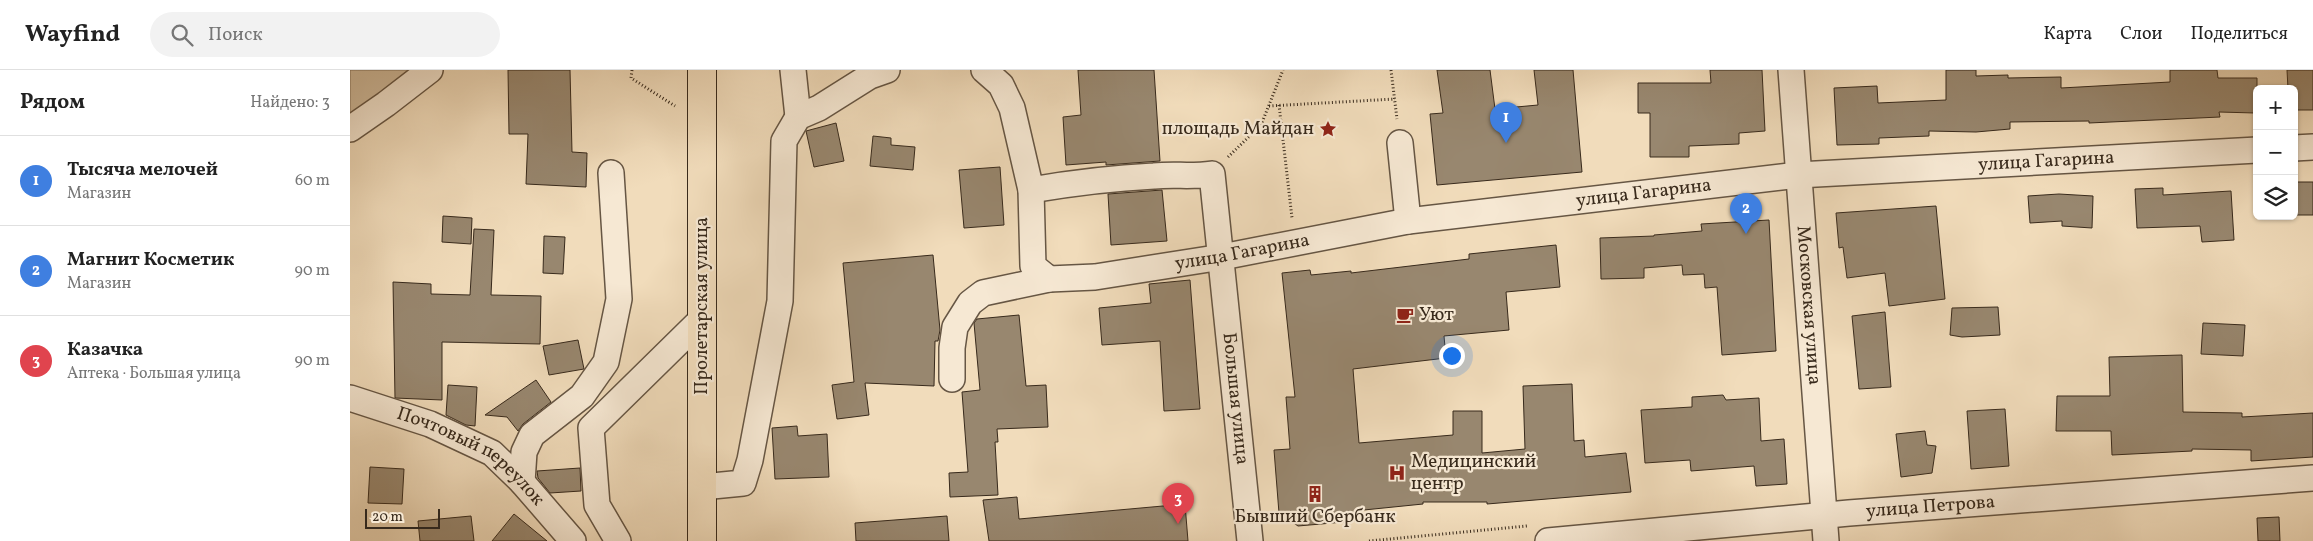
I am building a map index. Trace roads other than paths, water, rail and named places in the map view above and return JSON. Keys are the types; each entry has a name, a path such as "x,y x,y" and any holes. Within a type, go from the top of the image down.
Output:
{"main road":[{"name":"Пролетарская улица","path":"702,70 702,541"}],"street":[{"path":"350,129 430,70"},
{"path":"702,486 743,483 750,460 780,301 784,141 798,117 793,70"},
{"path":"798,117 819,108 870,76 887,70"},
{"path":"984,70 1000,85 1012,108 1031,190 1033,266 1049,280"},
{"name":"Московская улица","path":"1791,70 1826,541"},
{"path":"1400,143 1408,221"},
{"path":"2298,148 2313,147"},
{"name":"улица Гагарина","path":"952,379 952,348 955,327 970,303 983,293 1049,280 1095,277 1222,257 1408,221 1798,175 2253,150"},
{"path":"522,482 524,452 532,436 582,396 606,362 619,299 611,173"},
{"name":"Большая улица","path":"1031,190 1078,181 1157,175 1193,177 1212,174 1250,541"},
{"path":"618,541 597,506 591,428 702,318"},
{"name":"Почтовый переулок","path":"350,398 401,413 459,436 492,453 522,482 573,541"},
{"name":"улица Петрова","path":"1548,541 1824,515 2313,478"}],"place":[{"name":"площадь Майдан","path":"1328,129"},
{"name":"Тысяча мелочей","path":"1506,143"},
{"name":"Магнит Косметик","path":"1746,234"},
{"name":"Уют","path":"1405,315"},
{"name":"Медицинский центр","path":"1397,473"},
{"name":"Бывший Сбербанк","path":"1315,494"},
{"name":"Казачка","path":"1178,524"}]}
